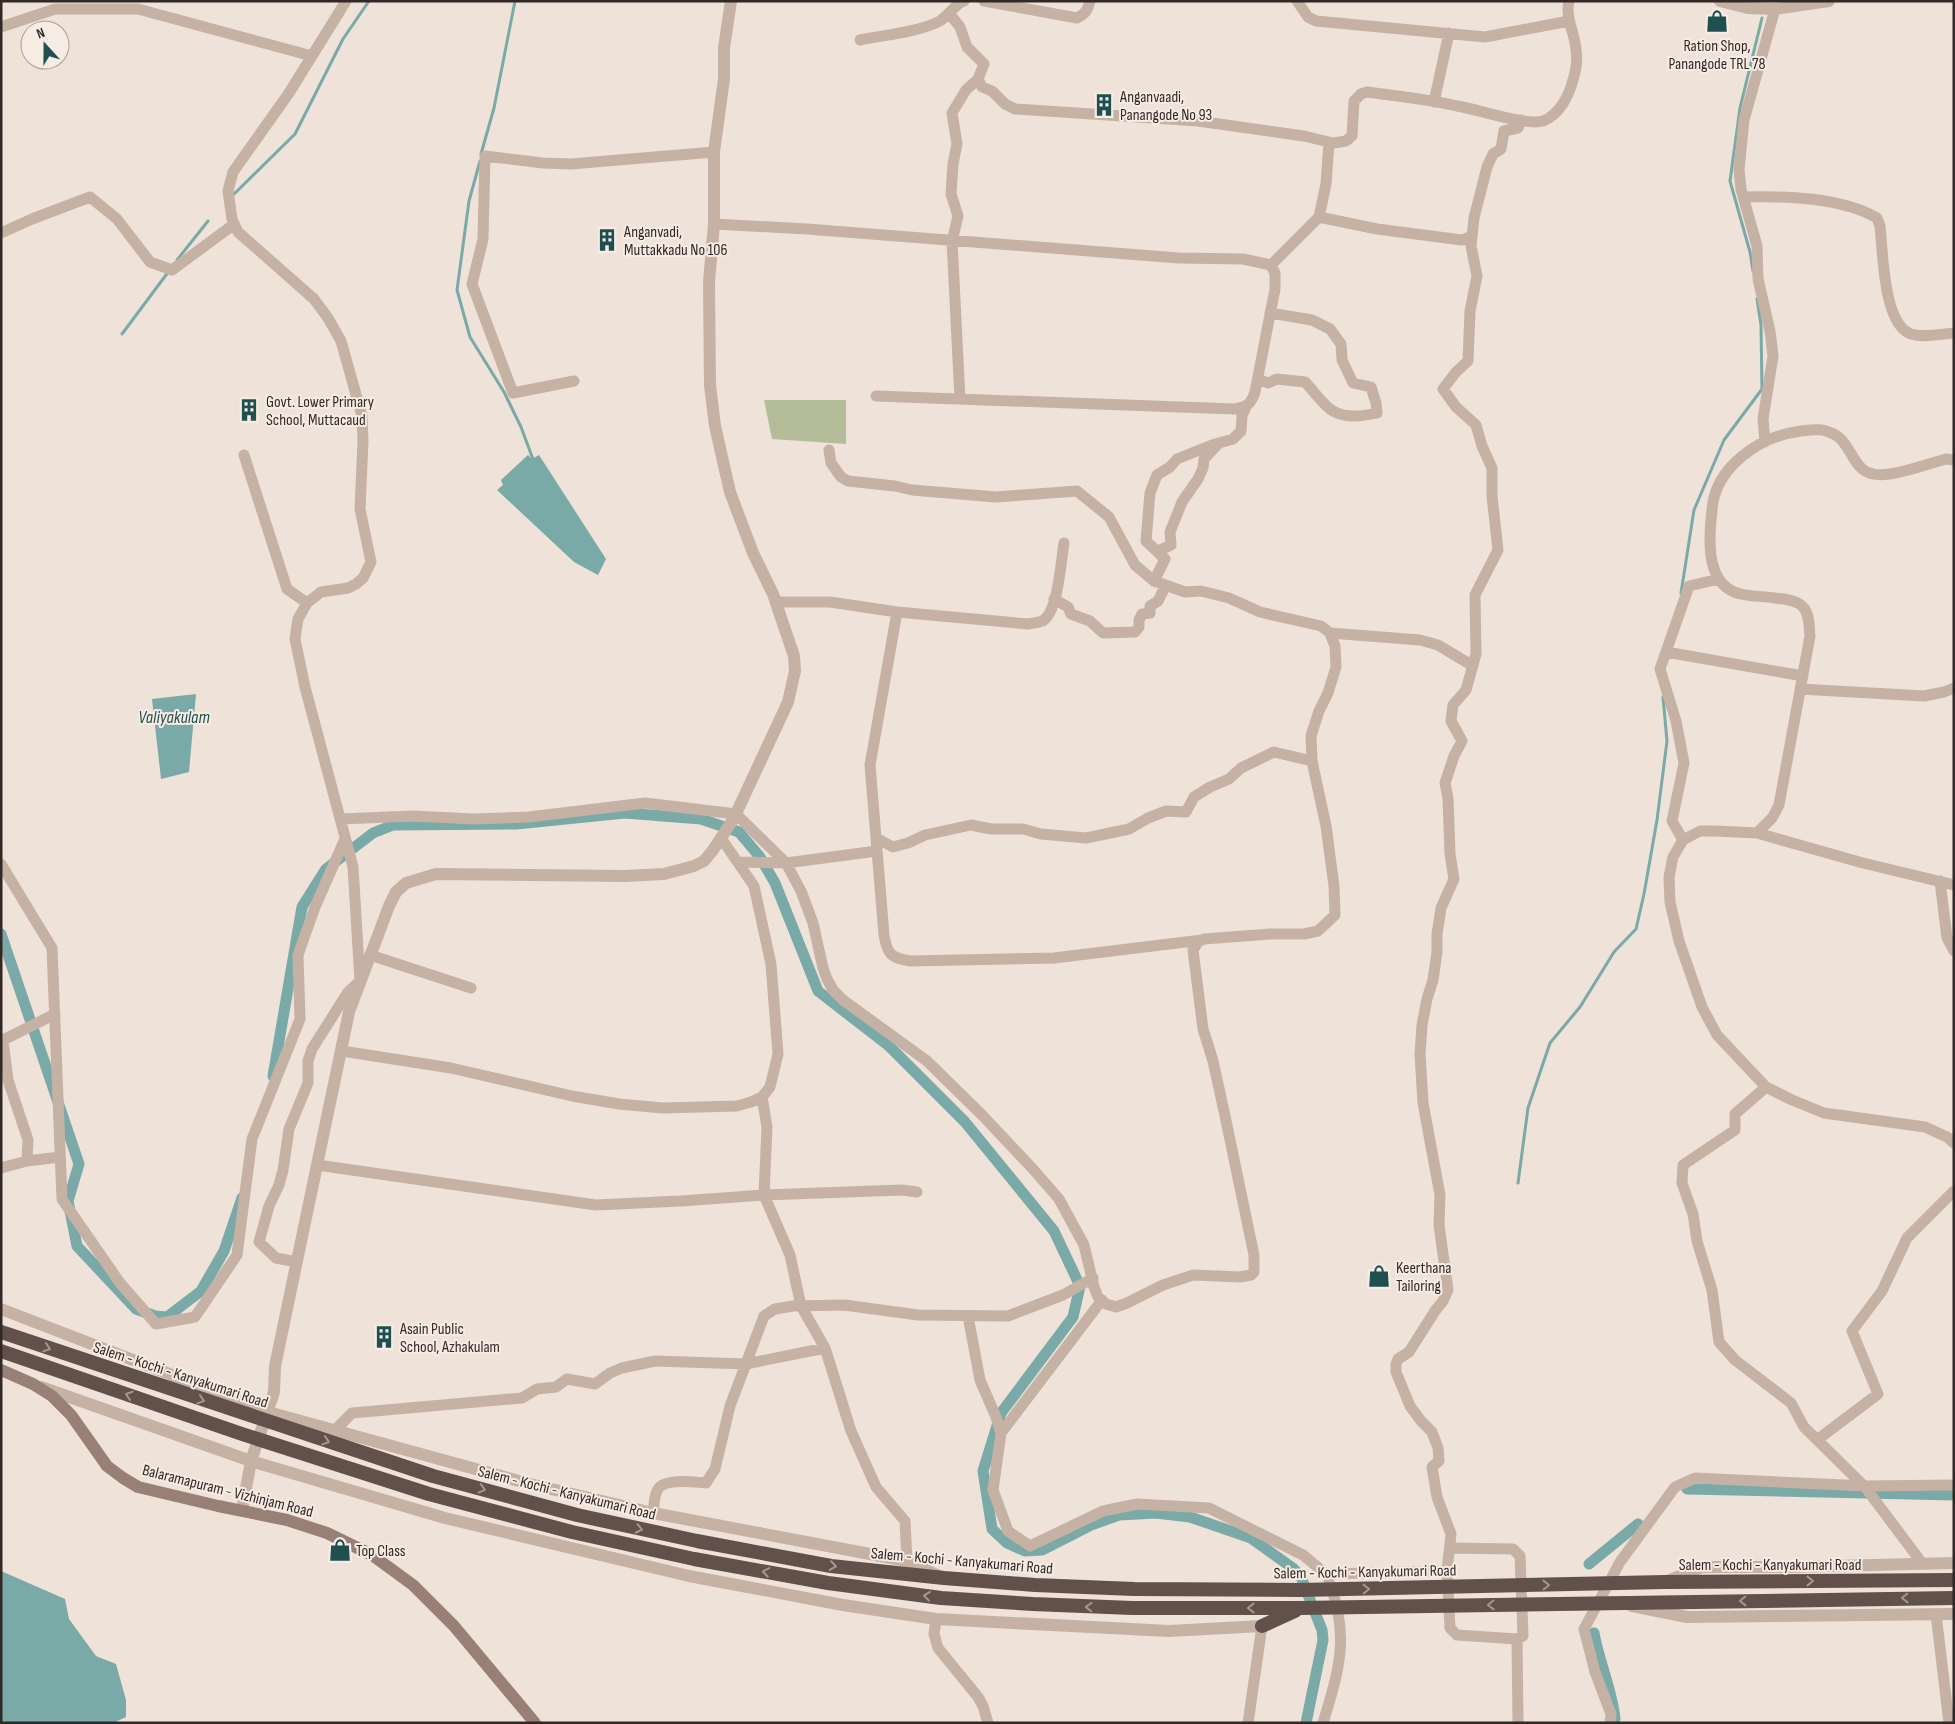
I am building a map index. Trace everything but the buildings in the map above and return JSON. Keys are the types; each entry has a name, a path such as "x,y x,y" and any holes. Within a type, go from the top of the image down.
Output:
{"highway":[{"name":"Salem - Kochi - Kanyakumari Road","path":"1,1332 433,1476 577,1515 697,1541 830,1566 1035,1585 1134,1589 1300,1590 1665,1582 1954,1580"},
{"path":"1,1351 242,1434 429,1494 572,1532 694,1558 828,1583 941,1598 1132,1608 1300,1608 1954,1598"},
{"path":"1173,1589 1173,1608"},
{"path":"1262,1626 1300,1608"}],"main road":[{"name":"Balaramapuram - Vizhinjam Road","path":"1,1370 32,1384 52,1396 71,1414 107,1466 138,1486 218,1506 287,1520 328,1533 372,1555 412,1585 454,1626 535,1723"}],"street":[{"path":"346,1 289,93 233,172 228,191 233,225 238,232 314,300 328,318 341,341 362,416 363,441 360,509 371,562 363,578 356,584 348,588 321,592 307,603 298,620 295,639 353,867 360,981"},
{"path":"242,1510 251,1461 274,1392 275,1366 349,1012 396,892 406,883 436,874 560,876 664,874 694,866 704,861 722,838 735,816 788,702 795,671 794,656 776,602 753,553 730,492 715,426 710,385 708,360 709,282 714,224 714,152 724,78 724,48 731,1"},
{"path":"984,1 1077,18 1083,15 1090,1"},
{"path":"1297,1 1308,17 1316,21 1485,37 1569,21"},
{"path":"978,79 982,87 992,91 1005,104 1015,108 1198,120 1304,136 1329,142 1346,141 1352,136 1354,101 1361,94 1367,92 1456,105 1520,120 1541,122 1555,116 1570,90 1576,66 1576,49 1567,9 1569,1"},
{"path":"1720,1 1748,8 1775,9 1828,1"},
{"path":"860,40 923,27 940,20 959,2"},
{"path":"1,27 54,5 138,9 312,56"},
{"path":"1765,442 1763,419 1773,356 1770,331 1758,279 1757,246 1739,170 1744,120 1775,9"},
{"path":"949,13 960,27 968,47 984,64 978,79 966,90 952,113 956,144 952,164 951,194 958,216 952,241 960,399"},
{"path":"1434,102 1449,33"},
{"path":"1451,1548 1513,1549 1520,1556 1523,1636 1516,1639 1457,1636 1450,1628 1447,1571 1451,1548 1451,1534 1437,1497 1432,1467 1439,1461 1438,1448 1432,1432 1410,1406 1396,1372 1398,1359 1410,1352 1448,1290 1439,1225 1440,1195 1423,1103 1420,1054 1422,1025 1433,980 1441,908 1454,880 1450,854 1448,798 1444,783 1462,741 1451,721 1453,705 1466,690 1476,654 1476,595 1498,550 1492,496 1492,468 1482,446 1476,425 1456,407 1443,389 1456,372 1468,362 1470,311 1477,276 1471,246 1474,218 1487,167 1493,154 1501,149 1504,131 1518,128 1520,120"},
{"path":"1271,265 1319,217 1326,184 1329,142"},
{"path":"574,381 513,393 472,284 483,239 485,156 544,163 571,164 714,152"},
{"path":"1,233 90,197 117,219 150,262 172,270 233,225"},
{"path":"1744,197 1804,197 1847,207 1877,218 1880,226 1890,303 1901,326 1910,334 1954,333"},
{"path":"1319,217 1377,229 1462,240 1472,236"},
{"path":"714,224 1179,258 1243,259 1271,265"},
{"path":"1154,581 1165,558 1146,541 1150,493 1157,475 1170,467 1176,459 1233,438 1241,431 1242,416 1252,400 1258,379 1270,313 1275,281 1275,273 1271,265"},
{"path":"1258,379 1268,383 1277,379 1305,382 1333,411 1344,415 1362,416 1377,413 1371,387 1353,383 1342,360 1341,344 1330,329 1312,320 1270,313"},
{"path":"876,396 1235,409 1246,407"},
{"path":"1757,833 1772,818 1779,805 1810,636 1808,617 1804,607 1790,599 1736,593 1726,588 1719,579 1711,561 1709,542 1714,499 1718,486 1726,474 1751,449 1791,432 1820,428 1838,437 1846,445 1855,460 1871,474 1886,475 1946,459 1954,460"},
{"path":"1158,551 1170,545 1170,532 1182,502 1198,479 1203,468 1204,459 1219,442"},
{"path":"829,450 831,463 841,477 848,481 895,486 912,490 996,497 1077,491 1109,517 1135,565 1154,581 1185,592 1201,591 1229,598 1260,612 1321,626 1330,633 1335,646 1336,666 1311,736 1312,761 1326,826 1334,886 1335,915 1318,931 1304,934 1270,934 1204,939 1054,958 910,961 897,959 889,953 886,947 870,765 897,612"},
{"path":"244,455 288,589 307,603"},
{"path":"776,602 830,602 897,612 1028,624 1043,621 1050,613 1054,599 1064,543"},
{"path":"1683,840 1672,821 1684,763 1676,721 1660,669 1689,586 1719,579"},
{"path":"1054,599 1068,607 1071,614 1090,621 1103,632 1135,632 1139,627 1139,620 1142,614 1150,613 1150,606 1158,601 1166,586"},
{"path":"1330,633 1420,640 1438,645 1473,666"},
{"path":"1666,652 1803,676"},
{"path":"1800,689 1924,696 1950,692"},
{"path":"876,838 892,847 908,843 925,835 971,825 991,829 1023,829 1041,834 1086,838 1129,829 1148,818 1166,811 1186,812 1194,797 1210,787 1229,779 1241,768 1274,752 1312,761"},
{"path":"340,819 413,816 473,819 529,817 645,803 735,816 786,863 801,891 813,923 823,968 833,990 843,1000 927,1061 1032,1168 1058,1199 1084,1246 1098,1297 1106,1304 1116,1306 1127,1303 1163,1285 1193,1275 1240,1277 1251,1275 1254,1272 1254,1255 1224,1111 1213,1061 1203,1029 1198,1000 1193,950 1198,942 1204,939"},
{"path":"1954,884 1863,863 1757,833 1700,831 1683,840 1673,857 1669,876 1670,902 1682,951 1702,1007 1717,1036 1766,1087 1824,1113 1925,1127 1947,1137 1954,1143"},
{"path":"342,1051 451,1068 572,1096 619,1104 663,1108 737,1106 762,1096 770,1087 778,1054 771,964 754,886 722,838"},
{"path":"1,864 52,948 62,1199 120,1283 156,1324 194,1317 237,1255 252,1139 300,1019 298,955 315,906 345,839"},
{"path":"738,862 786,863 877,851"},
{"path":"1940,881 1947,938 1954,950"},
{"path":"370,956 470,988"},
{"path":"297,1262 276,1258 259,1242 269,1206 279,1185 283,1170 289,1129 308,1083 308,1062 312,1049 348,992 360,981"},
{"path":"27,1162 28,1140 8,1080 3,1040 55,1014"},
{"path":"1766,1087 1735,1114 1735,1130 1683,1165 1682,1183 1693,1214 1697,1241 1712,1290 1719,1342 1735,1360 1791,1403 1804,1428 1865,1487 1922,1563"},
{"path":"762,1096 767,1127 764,1195 790,1254 801,1306 825,1348 851,1431 876,1487 905,1521 907,1561"},
{"path":"1,1168 60,1157"},
{"path":"317,1165 596,1205 681,1202 764,1195 902,1190 917,1192"},
{"path":"1817,1440 1878,1394 1852,1331 1882,1291 1907,1238 1954,1191"},
{"path":"653,1513 658,1489 664,1484 674,1482 706,1482 715,1469 730,1406 764,1316 775,1309 844,1305 918,1315 1008,1316 1063,1295 1093,1278"},
{"path":"1001,1433 1102,1300"},
{"path":"1,1309 268,1412 530,1484 653,1513 907,1561 944,1578"},
{"path":"968,1316 980,1380 1001,1433 993,1490 1008,1531 1030,1546 1103,1511 1137,1504 1209,1508 1303,1554 1326,1574 1337,1603 1342,1642 1339,1668 1323,1723"},
{"path":"335,1430 352,1413 522,1398 537,1389 556,1386 567,1379 595,1384 610,1373 622,1368 655,1361 746,1364 825,1348"},
{"path":"32,1384 251,1461 445,1518 689,1576 843,1605 936,1619 1169,1631 1262,1626 1248,1723"},
{"path":"1610,1723 1611,1714 1595,1672 1584,1629 1620,1562 1675,1487 1694,1478 1865,1487 1954,1485"},
{"path":"1665,1582 1702,1567 1793,1567 1954,1562"},
{"path":"1326,1574 1447,1571"},
{"path":"1610,1602 1687,1616 1954,1614"},
{"path":"1936,1614 1949,1723"},
{"path":"936,1619 934,1641 984,1706 988,1723"},
{"path":"1516,1639 1518,1723"}],"green space":[{"path":"764,400 846,400 846,444 772,439"}],"water":[{"path":"528,455 532,459 539,455 606,559 598,575 574,562 497,490 503,485 501,480"},
{"name":"Valiyakulam","path":"196,694 189,772 161,779 152,699"},
{"path":"1,1571 65,1599 69,1619 96,1656 116,1664 126,1700 126,1717 113,1723 1,1723"}],"waterway":[{"path":"231,197 295,134 343,39 369,1"},
{"path":"481,154 494,108 515,1"},
{"path":"1753,271 1750,252 1730,181 1740,108 1762,18"},
{"path":"480,161 469,201 457,290 470,337 504,392 521,427 534,462"},
{"path":"177,260 208,221"},
{"path":"122,334 169,271"},
{"path":"1681,593 1694,510 1724,440 1762,389 1761,325 1757,299"},
{"path":"1518,1183 1528,1108 1550,1043 1580,1007 1614,952 1636,929 1657,820 1667,741 1663,697"},
{"path":"273,1076 302,907 326,869 373,833 393,825 516,824 625,813 701,819 739,832 760,857 775,883 818,991 889,1046 965,1122 1054,1231 1080,1286 1073,1317 1001,1413 983,1471 992,1529 1007,1543 1025,1551 1042,1550 1091,1525 1119,1515 1156,1513 1190,1517 1251,1538 1294,1569 1301,1577 1322,1630 1323,1640 1306,1723"},
{"path":"1,934 79,1164 68,1201 77,1246 136,1309 155,1316 167,1317 201,1291 224,1251 242,1198"},
{"path":"1687,1489 1954,1495"},
{"path":"1589,1564 1638,1524"},
{"path":"1594,1633 1615,1719"}],"place":[{"name":"Ration Shop, Panangode TRL 78","path":"1717,21"},
{"name":"Anganvaadi, Panangode No 93","path":"1104,105"},
{"name":"Anganvadi, Muttakkadu No 106","path":"607,240"},
{"name":"Govt. Lower Primary School, Muttacaud","path":"249,410"},
{"name":"Keerthana Tailoring","path":"1379,1276"},
{"name":"Asain Public School, Azhakulam","path":"384,1337"},
{"name":"Top Class","path":"340,1550"}]}
